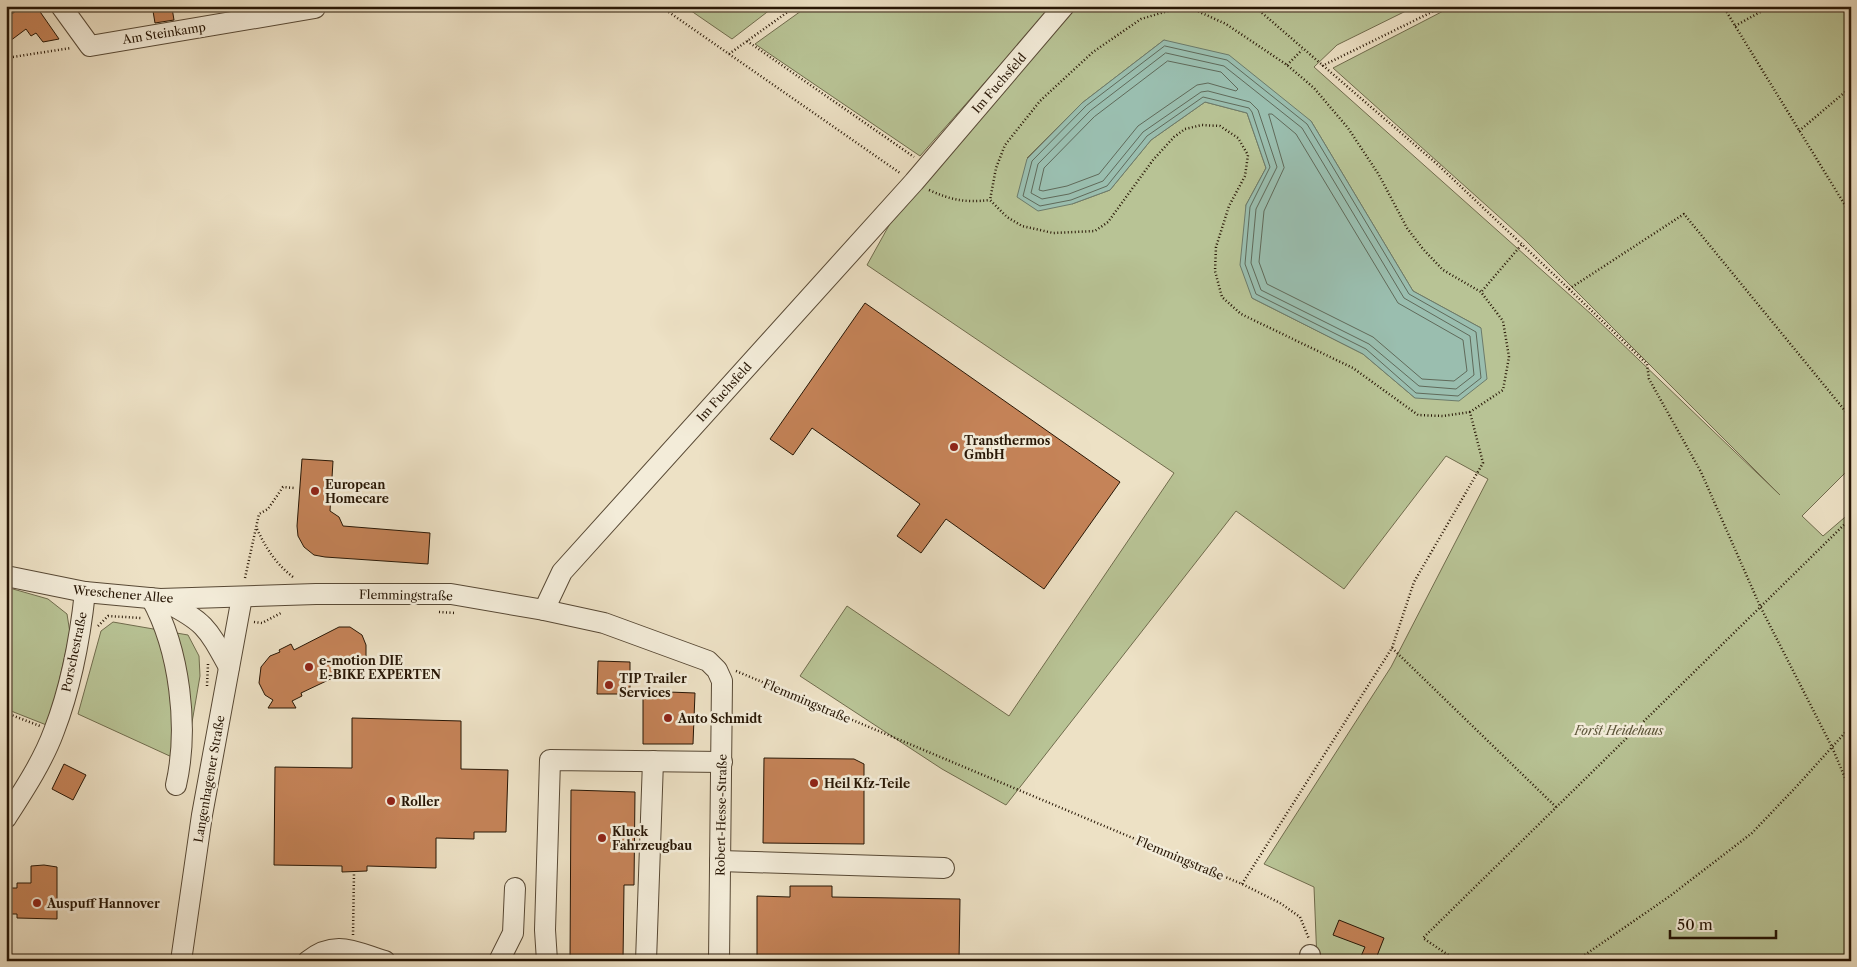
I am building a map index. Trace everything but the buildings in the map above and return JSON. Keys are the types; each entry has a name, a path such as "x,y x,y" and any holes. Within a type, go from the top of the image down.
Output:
{"street":[{"path":"61,6 90,46"},
{"name":"Im Fuchsfeld","path":"544,610 562,572 914,182 1064,6"},
{"name":"Am Steinkamp","path":"90,46 315,8"},
{"name":"Wreschener Allee","path":"6,576 85,592 155,599 243,588"},
{"name":"Flemmingstraße","path":"243,588 316,594 451,594 544,610 612,626 708,661 717,670"},
{"name":"Langenhagener Straße","path":"181,961 202,815 243,588"},
{"name":"Porschestraße","path":"6,818 32,775 54,732 70,682 85,592"},
{"path":"155,599 172,653 181,714 183,739 176,786"},
{"path":"155,599 200,621 210,632 229,667"},
{"name":"Robert-Hesse-Straße","path":"717,670 722,681 718,961"},
{"path":"547,961 545,930 550,760 722,762"},
{"path":"646,961 653,761"},
{"path":"720,861 944,868"},
{"path":"500,961 513,933 515,888"},
{"path":"308,961 325,950 338,947 385,961"}],"path":[{"path":"660,6 914,182 948,199 973,202 990,200"},
{"path":"729,54 796,6"},
{"path":"1254,6 1302,50 1437,164 1523,243 1647,364 1649,379 1700,472 1760,606 1832,747 1851,792"},
{"path":"1322,66 1444,6"},
{"path":"1724,6 1851,215"},
{"path":"1735,26 1771,6"},
{"path":"1193,10 1226,24 1287,66 1314,88 1348,128 1379,175 1407,228 1423,250 1443,270 1481,292 1503,321 1509,357 1503,390 1470,412 1444,416 1418,415 1353,368 1241,314 1222,297 1215,271 1216,247 1229,206 1246,176 1248,155 1238,138 1220,126 1202,125 1186,129 1174,137 1153,160 1108,222 1094,230 1053,234 1022,226 1007,217 990,200 996,168 1005,145 1040,101 1093,52 1141,19 1168,11 1193,10"},
{"path":"747,41 927,166"},
{"path":"6,58 90,46"},
{"path":"1287,66 1302,50"},
{"path":"1799,131 1851,88"},
{"path":"1846,207 1851,202"},
{"path":"1569,288 1684,214 1851,418"},
{"path":"1481,292 1523,243"},
{"path":"1242,884 1392,648 1414,582 1483,463 1470,412"},
{"path":"243,588 259,514 268,509 283,487 294,488"},
{"path":"1457,961 1422,938 1851,518"},
{"path":"256,528 279,566 316,594"},
{"path":"438,612 457,613"},
{"path":"238,620 262,623 280,613 290,613"},
{"path":"96,627 108,616 162,621"},
{"path":"1392,648 1556,806"},
{"name":"Flemmingstraße","path":"717,670 737,671 1242,884 1280,903 1300,917 1309,937 1310,958"},
{"path":"6,713 54,732"},
{"path":"1576,961 1670,896 1752,833 1851,726"},
{"path":"354,872 354,952"}],"green space":[{"path":"684,6 775,6 732,39"},
{"path":"808,6 1052,6 920,156 755,44"},
{"name":"Forst Heidehaus","path":"1078,6 1416,6 1337,45 1314,67 1591,314 1780,495 1525,240 1333,68 1453,6 1851,6 1851,467 1802,516 1823,536 1851,512 1851,961 1317,961 1314,887 1264,864 1391,667 1488,479 1446,456 1344,589 1236,511 1006,805 942,769 800,676 847,606 1009,716 1174,473 867,265 902,202","holes":["1164,40 1311,121 1413,291 1481,328 1415,398 1363,354 1252,298 1246,205 1266,168 1247,113 1205,102 1151,140 1110,190 1072,204 1027,158 1082,103"]},
{"path":"6,587 48,599 67,614 70,633 49,726 6,709"},
{"path":"113,622 188,635 199,656 200,676 185,763 78,714 101,631"}],"water":[{"path":"1164,40 1229,55 1311,121 1413,291 1481,328 1487,379 1459,401 1415,398 1363,354 1252,298 1240,265 1246,205 1266,168 1247,113 1205,102 1151,140 1110,190 1072,204 1038,211 1017,197 1027,159 1082,103"}],"place":[{"name":"Transthermos GmbH","path":"954,447"},
{"name":"European Homecare","path":"315,491"},
{"name":"e-motion DIE E-BIKE EXPERTEN","path":"309,667"},
{"name":"TIP Trailer Services","path":"609,685"},
{"name":"Auto Schmidt","path":"668,718"},
{"name":"Heil Kfz-Teile","path":"814,783"},
{"name":"Roller","path":"391,801"},
{"name":"Kluck Fahrzeugbau","path":"602,838"},
{"name":"Auspuff Hannover","path":"37,903"}]}
